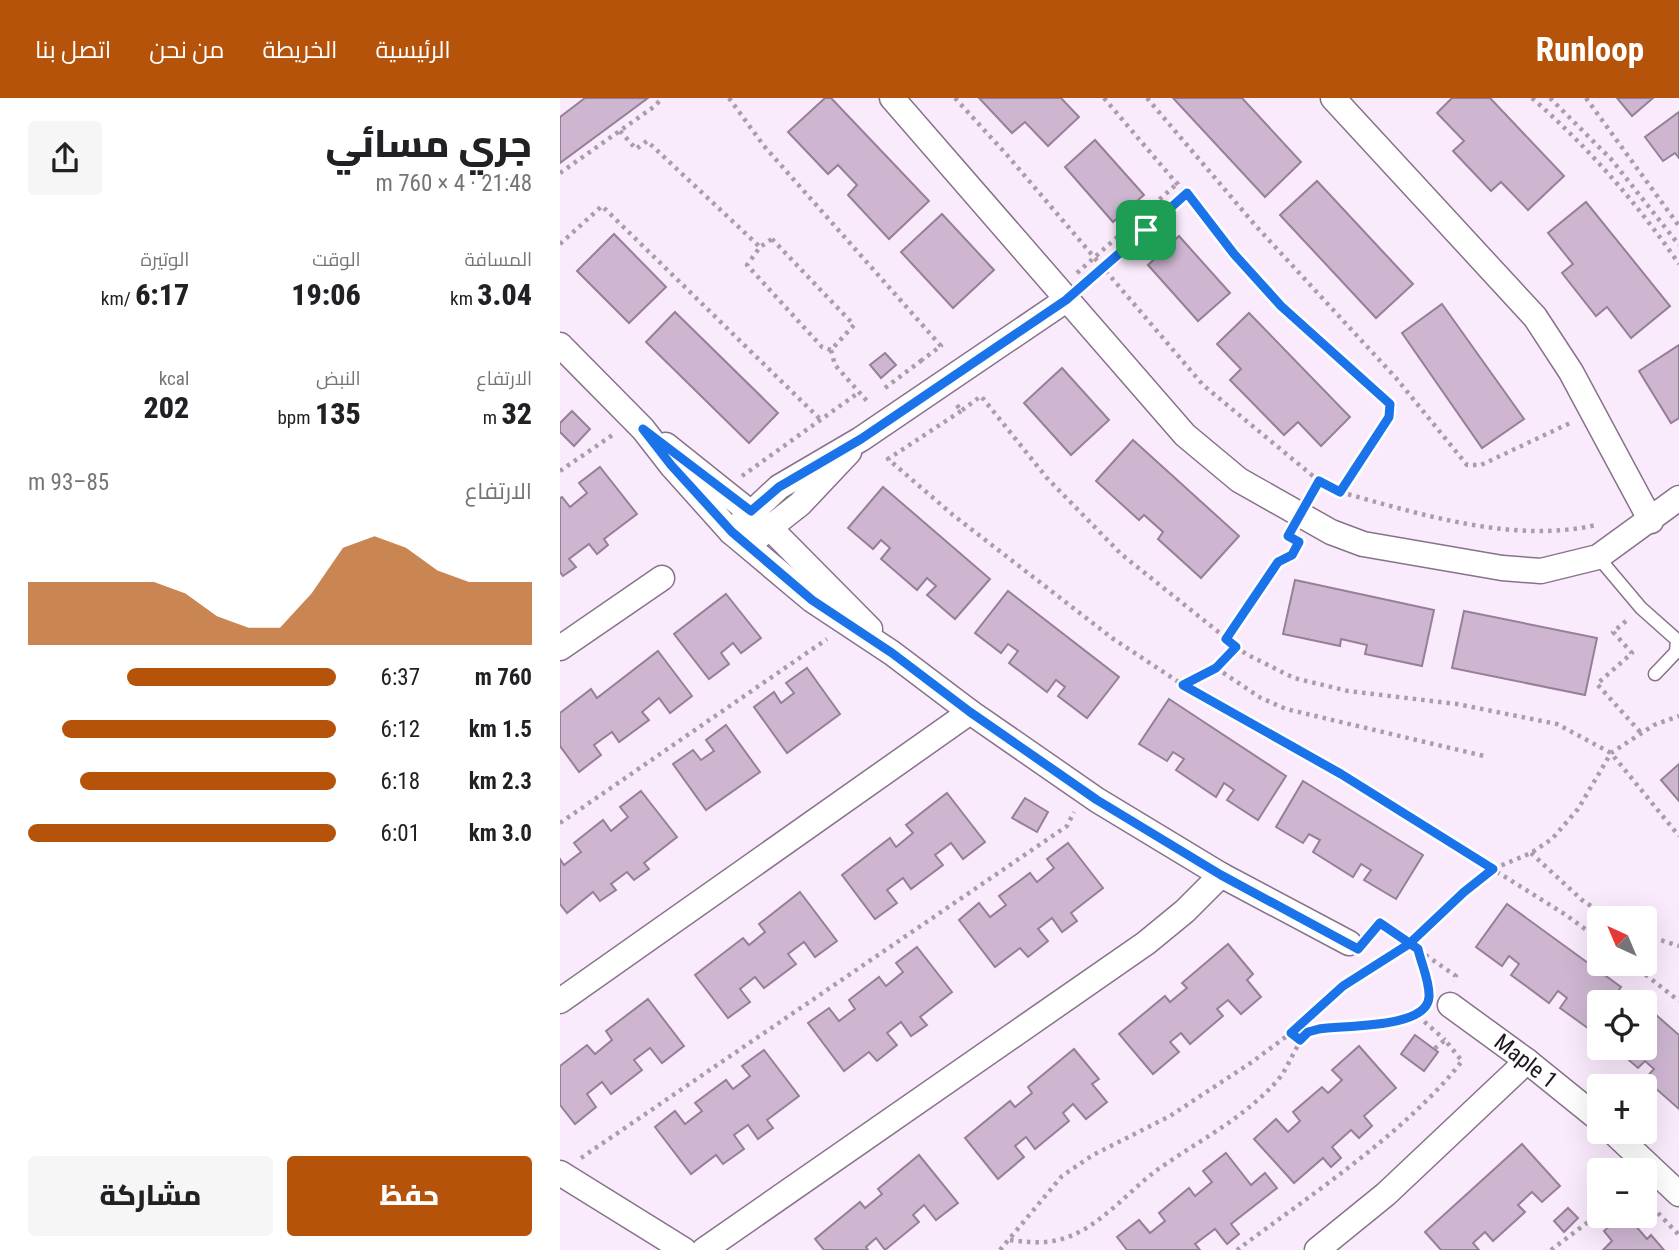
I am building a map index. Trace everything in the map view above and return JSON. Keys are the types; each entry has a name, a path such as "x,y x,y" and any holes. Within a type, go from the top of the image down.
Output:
{"street":[{"path":"892,98 1185,435 1239,480 1300,517 1363,544 1502,568 1541,571 1598,557 1651,522 1679,498"},
{"path":"1333,98 1439,215 1515,292 1554,344 1651,522"},
{"path":"739,538 751,511 779,487 861,439 1062,295"},
{"path":"560,345 639,425 685,482 739,538 847,625 892,653 1084,792 1221,875 1349,943"},
{"path":"639,425 771,528 834,589 892,653"},
{"path":"739,538 771,528 800,504 861,439"},
{"path":"560,648 662,578"},
{"path":"560,1001 970,712"},
{"path":"704,1250 1146,943 1185,911 1221,875"},
{"name":"Maple 1","path":"1450,1005 1527,1061 1587,1110"},
{"path":"1317,1250 1385,1194 1527,1061"},
{"path":"1626,1144 1679,1194"},
{"path":"566,1169 684,1250"}],"lane":[{"path":"1598,557 1641,608 1676,640 1676,652 1655,674"}],"path":[{"path":"560,173 621,131 662,98"},
{"path":"729,98 764,146 941,346 866,402 835,365 831,350"},
{"path":"955,98 1104,267 1203,385 1319,481 1340,492 1397,508 1524,531 1567,531 1596,524 1638,497"},
{"path":"1104,98 1179,182 1234,254 1281,306 1390,404 1389,417 1340,492"},
{"path":"1147,98 1255,225 1396,378 1467,465 1481,465 1592,412"},
{"path":"1532,98 1582,145 1622,189 1679,264"},
{"path":"1550,98 1611,159 1679,245"},
{"path":"1586,98 1679,226"},
{"path":"621,131 636,149 646,141 760,247"},
{"path":"1062,295 1095,257 1179,182"},
{"path":"1062,295 1104,267 1187,193"},
{"path":"560,244 602,206 822,421"},
{"path":"768,240 778,242 854,325 831,350 822,347 750,270 748,259 768,240"},
{"path":"922,360 961,411"},
{"path":"723,489 858,393"},
{"path":"1587,931 1341,774 1183,685 1090,622 953,515 888,459 981,396 1047,478 1121,554 1236,647 1294,678 1399,699 1457,704 1528,716 1558,724 1611,753 1679,836"},
{"path":"560,471 639,425"},
{"path":"1226,639 1278,562 1292,555 1299,542 1288,536 1319,481"},
{"path":"1640,733 1597,684 1632,653 1613,632 1641,608"},
{"path":"560,823 847,625"},
{"path":"1183,685 1216,668 1236,647"},
{"path":"1216,668 1261,698 1286,709 1484,756"},
{"path":"1000,1250 1062,1177 1093,1155 1170,1116 1291,1033 1343,986 1409,944 1464,892 1493,869 1531,853 1552,839 1578,809 1611,753 1640,733 1679,716"},
{"path":"566,1169 1067,825 1084,792"},
{"path":"1531,853 1591,906"},
{"path":"1349,943 1358,949 1380,923 1456,976 1441,997 1450,1005"},
{"path":"1657,939 1679,946"},
{"path":"1010,1240 1034,1243 1059,1240 1103,1215 1156,1171 1219,1130 1258,1099 1286,1068 1300,1040 1308,1032 1409,1020 1418,1016 1426,1008 1429,997 1418,949"},
{"path":"1647,976 1679,1002"},
{"path":"1237,1250 1341,1171 1444,1084 1462,1060 1445,1040 1418,1016"},
{"path":"1291,1033 1300,1040"},
{"path":"1434,1049 1445,1040"},
{"path":"1657,1211 1679,1236"},
{"path":"1551,1250 1587,1223"}],"building":[{"path":"585,98 648,98 560,163 560,117"},
{"path":"825,98 831,98 929,201 889,239 848,195 857,185 838,165 828,174 788,132"},
{"path":"979,98 1061,98 1079,117 1048,146 1025,122 1012,133"},
{"path":"1173,98 1242,98 1301,162 1265,197"},
{"path":"1452,98 1490,98 1564,176 1528,210 1501,182 1491,191 1453,151 1464,141 1437,113"},
{"path":"1617,98 1653,98 1632,116"},
{"path":"1679,112 1679,158 1675,153 1663,161 1645,137"},
{"path":"1095,140 1144,195 1113,222 1065,167"},
{"path":"1317,181 1413,284 1376,318 1280,215"},
{"path":"1586,202 1670,306 1631,338 1607,307 1596,316 1562,273 1573,264 1548,233"},
{"path":"942,214 994,270 953,308 901,252"},
{"path":"614,234 666,287 629,323 577,271"},
{"path":"1179,236 1230,293 1198,321 1148,265"},
{"path":"1442,304 1524,419 1482,448 1402,333"},
{"path":"675,312 778,413 749,443 646,342"},
{"path":"1249,313 1350,417 1321,446 1298,422 1284,435 1230,380 1241,369 1217,344"},
{"path":"1679,345 1679,418 1671,423 1639,371"},
{"path":"885,353 896,365 881,378 870,365"},
{"path":"1062,368 1109,420 1071,455 1024,403"},
{"path":"572,411 590,429 574,446 560,432 560,423"},
{"path":"1133,440 1239,536 1201,578 1158,539 1163,532 1144,515 1139,520 1096,481"},
{"path":"600,467 637,514 604,539 608,545 597,554 589,544 569,559 576,567 563,576 560,572 560,498 570,507 587,493 579,483"},
{"path":"883,487 990,579 955,619 927,595 936,586 927,578 917,590 881,559 890,548 881,540 873,549 848,528"},
{"path":"1295,580 1434,610 1422,666 1365,654 1367,645 1341,639 1340,646 1283,634"},
{"path":"1008,591 1119,677 1087,718 1058,696 1065,687 1056,680 1047,692 1009,663 1018,651 1008,644 1001,653 975,633"},
{"path":"726,594 761,638 741,653 733,643 721,653 729,664 709,679 674,634"},
{"path":"1464,611 1597,638 1585,695 1452,668"},
{"path":"658,651 692,696 670,713 659,698 642,712 649,720 619,742 612,732 594,745 601,755 579,772 560,746 560,713 591,689 597,698"},
{"path":"807,668 840,714 787,753 754,707 774,692 781,703 794,693 786,683"},
{"path":"1169,699 1286,776 1258,820 1227,800 1234,790 1224,783 1216,797 1176,770 1184,759 1173,752 1167,761 1139,744"},
{"path":"726,725 760,772 706,810 673,764 693,750 701,760 714,751 706,740"},
{"path":"1679,764 1679,801 1661,780"},
{"path":"1303,781 1423,855 1396,899 1364,880 1371,870 1361,864 1353,877 1313,852 1320,840 1309,834 1303,843 1276,827"},
{"path":"641,791 677,837 644,863 649,869 634,880 627,872 611,884 616,890 600,901 593,892 567,913 560,904 560,859 564,865 581,852 574,843 603,820 611,831 628,817 620,807"},
{"path":"947,793 985,842 963,859 951,843 935,855 943,865 911,889 903,878 887,890 897,903 875,919 842,875 890,838 896,847 913,833 906,825"},
{"path":"1025,798 1048,812 1037,832 1012,818"},
{"path":"1068,843 1103,888 1071,913 1077,921 1062,932 1052,918 1038,929 1048,941 1028,957 1020,948 995,967 959,920 979,903 990,917 1006,905 999,896 1030,873 1037,882 1054,868 1047,859"},
{"path":"800,892 837,941 815,957 804,942 788,954 796,964 764,988 755,977 740,989 750,1002 728,1018 695,975 743,938 749,945 765,932 759,924"},
{"path":"1507,904 1587,962 1587,976 1606,976 1621,987 1619,990 1587,990 1587,1028 1560,1008 1567,998 1558,991 1549,1003 1511,975 1519,964 1509,956 1502,966 1476,947"},
{"path":"1228,944 1253,974 1247,980 1261,997 1241,1014 1228,1000 1217,1009 1223,1016 1190,1044 1181,1033 1170,1042 1179,1052 1153,1074 1119,1034 1165,996 1170,1002 1187,988 1182,983"},
{"path":"917,947 952,992 920,1017 927,1025 911,1036 901,1022 887,1033 897,1045 877,1061 869,1052 844,1071 808,1023 829,1008 839,1021 855,1009 849,1000 879,977 886,986 903,972 896,963"},
{"path":"648,999 684,1046 662,1063 650,1048 634,1060 642,1070 611,1094 602,1082 587,1094 596,1107 575,1124 560,1105 560,1066 587,1045 595,1054 612,1040 606,1031"},
{"path":"1657,1016 1679,1035 1679,1109 1657,1090 1657,1074 1650,1074 1654,1069 1645,1061 1638,1068 1629,1060 1657,1060"},
{"path":"1415,1035 1438,1052 1424,1071 1401,1054"},
{"path":"1359,1046 1396,1088 1364,1116 1372,1126 1359,1138 1351,1130 1332,1147 1341,1158 1331,1167 1323,1158 1294,1183 1254,1139 1276,1119 1288,1132 1300,1121 1293,1112 1322,1087 1328,1093 1342,1080 1332,1070"},
{"path":"1074,1049 1099,1079 1092,1084 1107,1102 1086,1119 1073,1104 1063,1113 1069,1121 1035,1149 1026,1137 1015,1146 1024,1157 998,1179 965,1138 1010,1101 1015,1107 1032,1093 1028,1087"},
{"path":"764,1050 799,1096 767,1120 773,1128 758,1139 748,1125 734,1135 744,1149 723,1164 716,1155 691,1174 655,1127 675,1111 685,1124 702,1111 695,1103 726,1080 733,1089 750,1076 742,1066"},
{"path":"1522,1144 1560,1186 1542,1202 1532,1192 1518,1205 1525,1212 1493,1241 1485,1232 1473,1243 1479,1250 1441,1250 1425,1232"},
{"path":"1226,1153 1251,1185 1265,1173 1277,1188 1231,1224 1239,1234 1227,1244 1215,1229 1195,1244 1200,1250 1127,1250 1117,1237 1139,1220 1150,1233 1165,1221 1159,1213 1189,1188 1195,1196 1212,1182 1203,1171"},
{"path":"919,1155 958,1203 936,1220 924,1205 913,1215 919,1222 885,1250 876,1238 866,1247 868,1250 824,1250 815,1239 860,1202 865,1208 882,1194 878,1189"},
{"path":"1568,1208 1578,1218 1564,1232 1554,1221"},
{"path":"1607,1228 1637,1228 1647,1239 1651,1235 1664,1250 1603,1250 1612,1241 1604,1231"}],"route":[{"path":"1146,230 1066,300 861,439 779,487 751,511 643,429 700,499 778,574 1097,800 1221,875 1358,949 1380,923 1409,944 1418,949 1429,997 1426,1008 1409,1020 1319,1029 1308,1032 1300,1040 1291,1033 1343,986 1409,944 1464,892 1493,869 1341,774 1183,685 1216,668 1236,647 1226,639 1278,562 1292,555 1299,542 1288,536 1319,481 1340,492 1389,417 1390,404 1281,306 1234,254 1187,193 1146,230"}]}
